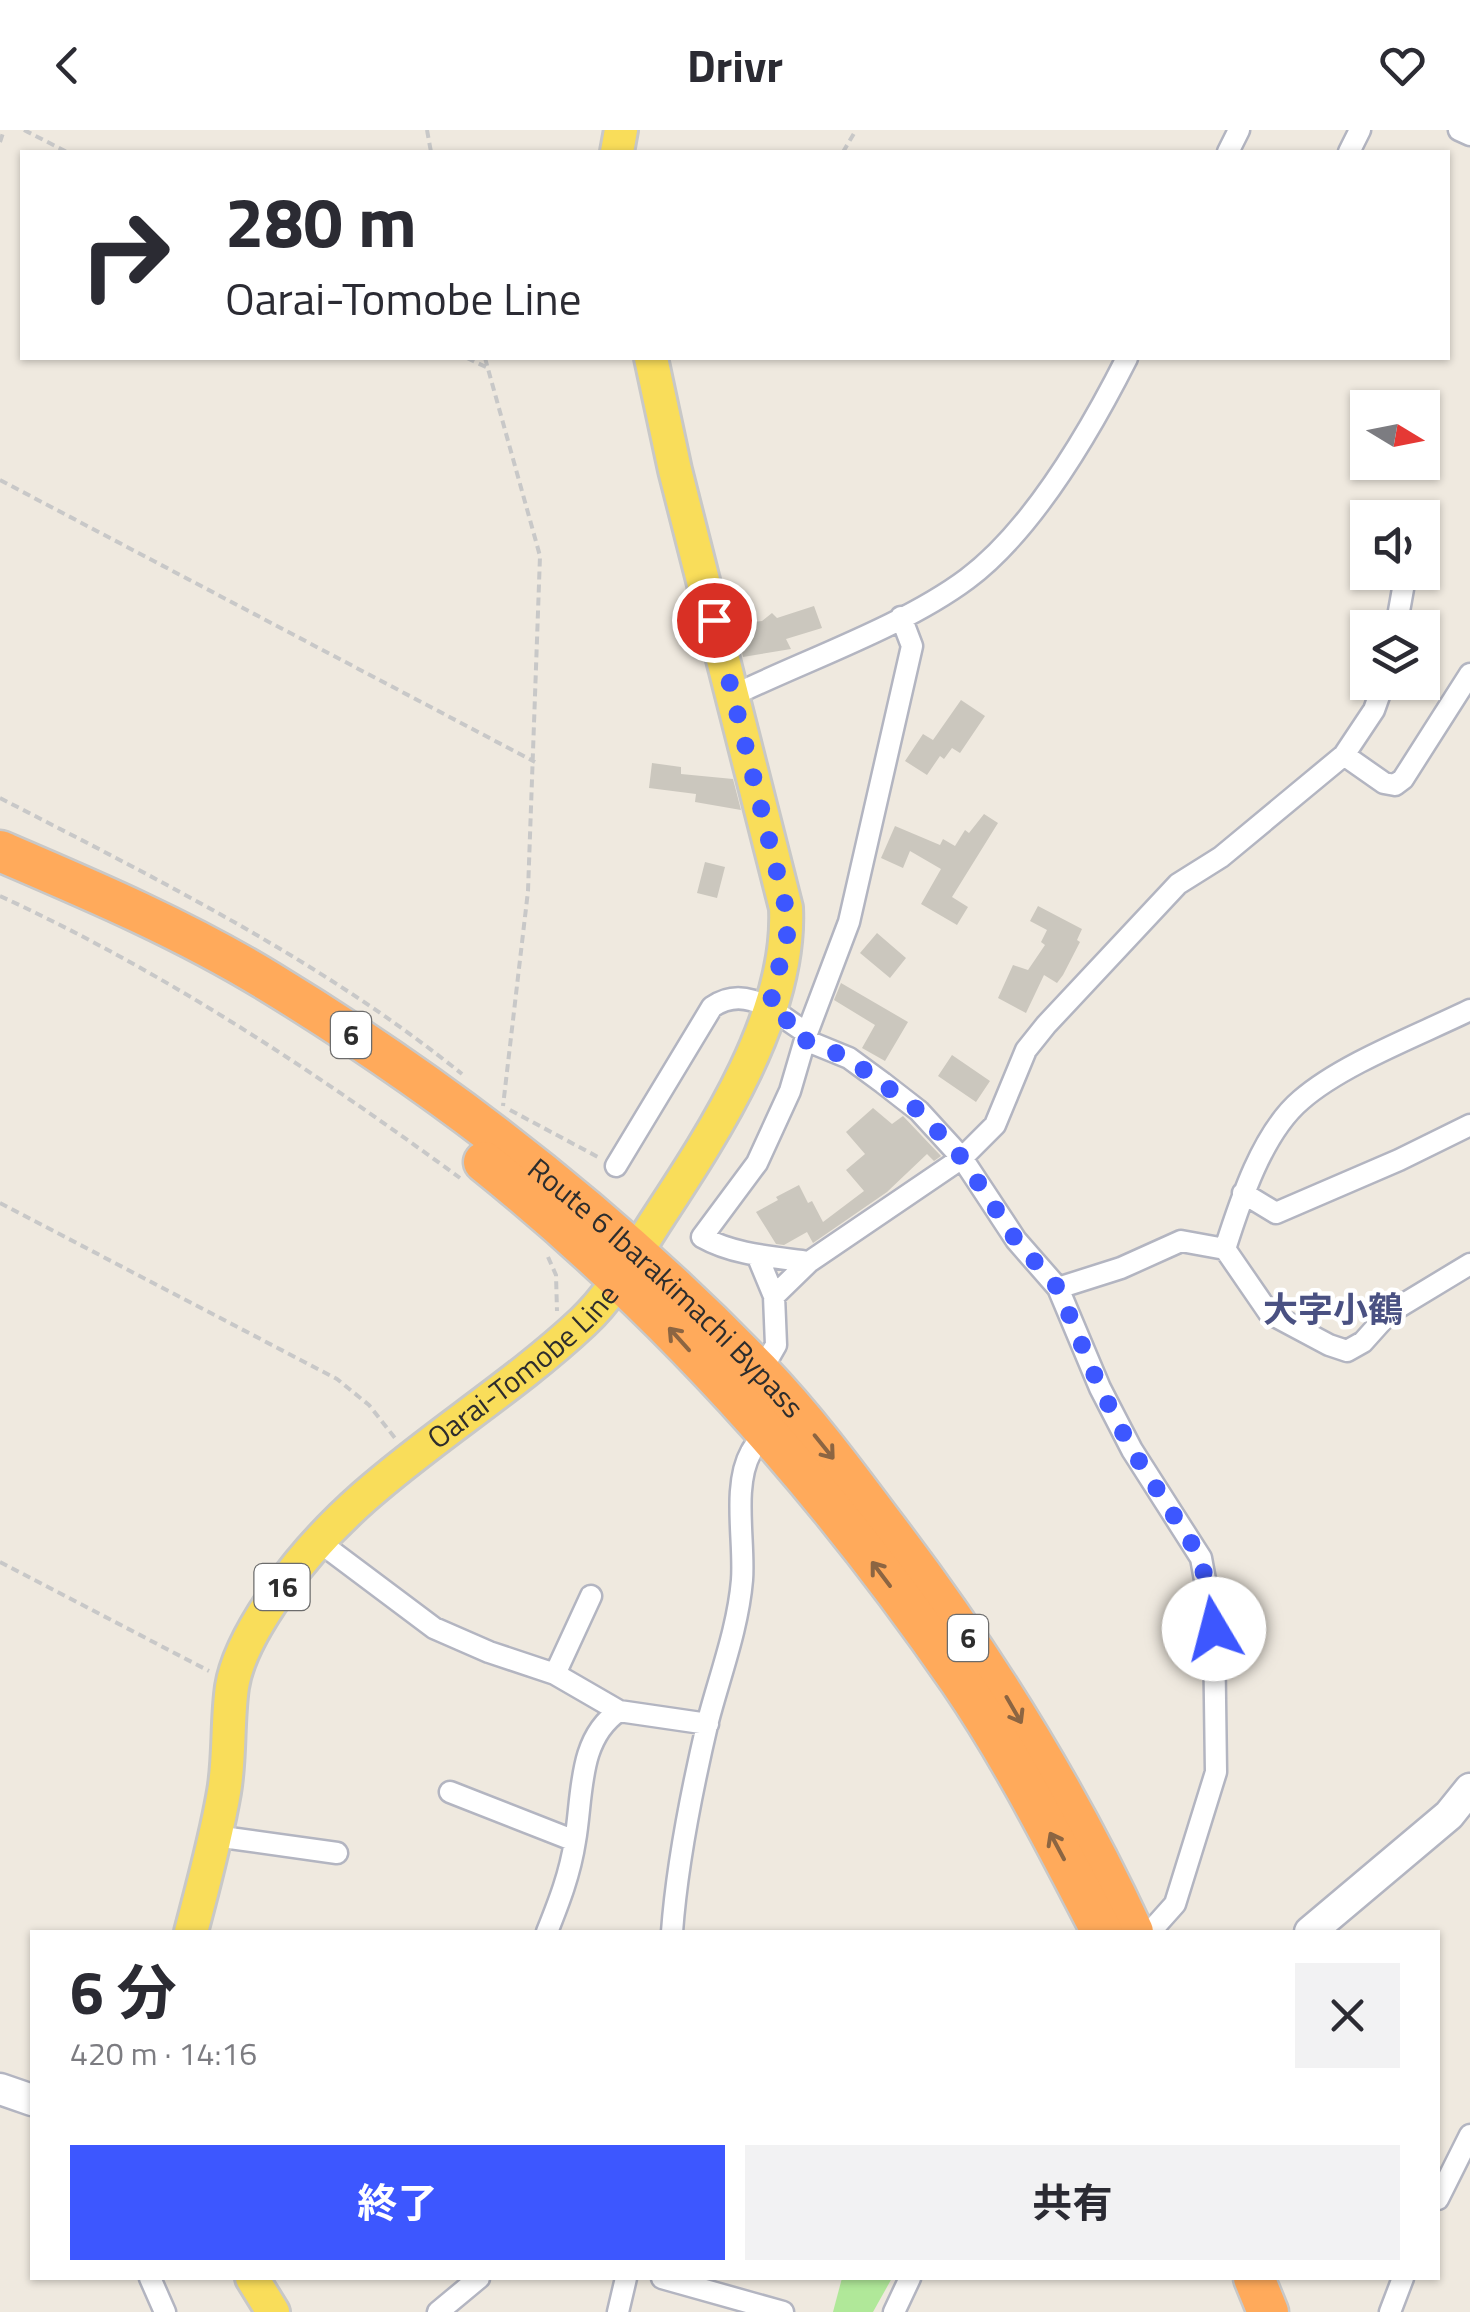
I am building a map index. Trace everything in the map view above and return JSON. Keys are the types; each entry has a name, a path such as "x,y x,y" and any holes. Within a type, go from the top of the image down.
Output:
{"highway":[{"name":"Route 6 Ibarakimachi Bypass","path":"0,851 176,931 267,980 504,1142 627,1266 665,1323 835,1512 962,1684 1042,1818 1101,1930"},
{"name":"Route 6 Ibarakimachi Bypass","path":"0,866 204,974 363,1073 627,1266 760,1373 836,1462 965,1633 1096,1852 1132,1930"},
{"path":"1255,2280 1268,2312"},
{"path":"1275,2280 1286,2312"}],"main road":[{"name":"Oarai-Tomobe Line","path":"192,1930 225,1788 233,1682 256,1626 318,1541 359,1500 553,1349 597,1308 730,1098 769,1009 787,935 786,908 675,470 651,360"},
{"path":"253,2280 273,2312"}],"street":[{"path":"1459,130 1470,135"},
{"path":"734,695 901,617 964,581 1009,540 1088,432 1126,360"},
{"path":"809,1262 757,1256 702,1237 757,1163 790,1091 849,922 912,646 901,617"},
{"path":"1344,755 1384,783 1395,785 1424,748 1470,674"},
{"path":"774,1296 809,1262 962,1158 995,1124 1026,1050 1178,884 1221,856 1344,755 1378,700"},
{"path":"616,1166 712,1007 730,996 739,996 769,1009 806,1037 848,1058 919,1111 962,1158 1016,1240 1058,1288 1100,1388 1132,1450 1201,1558 1207,1576 1214,1629 1216,1772 1176,1904 1152,1930"},
{"path":"1224,1249 1243,1193 1280,1125 1300,1100 1342,1073 1470,1010"},
{"path":"1243,1193 1276,1212 1470,1125"},
{"path":"1058,1288 1121,1268 1182,1241 1224,1249 1269,1313 1347,1351 1363,1342 1390,1313 1470,1264"},
{"path":"757,1256 774,1296 776,1345 760,1373"},
{"path":"672,1930 674,1899 708,1724 742,1582 739,1505 750,1452 764,1433"},
{"path":"318,1541 434,1628 555,1674 620,1710 708,1724"},
{"path":"555,1674 591,1596"},
{"path":"547,1930 566,1886 584,1766 606,1720 620,1710"},
{"path":"1312,1930 1449,1815 1470,1789"},
{"path":"450,1792 575,1840"},
{"path":"215,1836 337,1853"},
{"path":"0,2089 30,2099"},
{"path":"1440,2196 1470,2136"},
{"path":"151,2280 165,2312"},
{"path":"438,2312 478,2280"},
{"path":"618,2312 626,2280"},
{"path":"669,2280 783,2312"},
{"path":"894,2312 909,2280"},
{"path":"1390,2312 1402,2280"}],"path":[{"path":"0,142 4,130"},
{"path":"24,130 63,150"},
{"path":"470,360 488,368"},
{"path":"486,360 540,556 528,892 503,1106"},
{"path":"0,480 535,762"},
{"path":"0,896 156,976 234,1022 333,1086 460,1178"},
{"path":"0,1203 337,1379 368,1405 411,1458"},
{"path":"547,1254 556,1275 557,1311 550,1346 553,1349"},
{"path":"0,1562 233,1682"}],"green space":[{"path":"841,2280 891,2280 873,2312 833,2312"}],"building":[{"path":"814,606 822,628 786,639 791,649 743,657 737,624 762,621 772,613 777,618"},
{"path":"961,700 985,716 960,753 952,748 944,759 940,756 927,775 905,761 923,734 933,740"},
{"path":"652,763 681,767 681,774 733,779 741,810 695,802 696,794 649,788"},
{"path":"984,814 998,823 952,897 968,907 957,925 921,904 941,869 910,851 903,868 881,858 895,826 940,845 943,839 955,846 965,830 969,833"},
{"path":"705,862 725,867 717,898 697,893"},
{"path":"1038,906 1082,929 1077,940 1080,942 1063,975 1057,983 1044,975 1026,1013 998,998 1013,965 1028,970 1045,945 1041,942 1047,930 1030,921"},
{"path":"877,933 906,958 890,978 860,953"},
{"path":"841,983 908,1022 885,1061 862,1048 875,1025 834,1000"},
{"path":"952,1055 990,1081 976,1102 938,1076"},
{"path":"873,1108 892,1124 903,1116 941,1156 934,1161 927,1154 887,1192 813,1243 807,1232 784,1245 776,1244 756,1212 778,1200 776,1197 799,1185 823,1222 864,1191 846,1170 865,1154 846,1132"}],"district":[{"name":"大字小鶴","path":"1333,1310"}],"route":[{"path":"714,620 786,908 787,935 769,1009 807,1033 805,1040 848,1058 919,1111 962,1158 1016,1240 1058,1288 1100,1388 1132,1450 1201,1558 1214,1629"}]}
